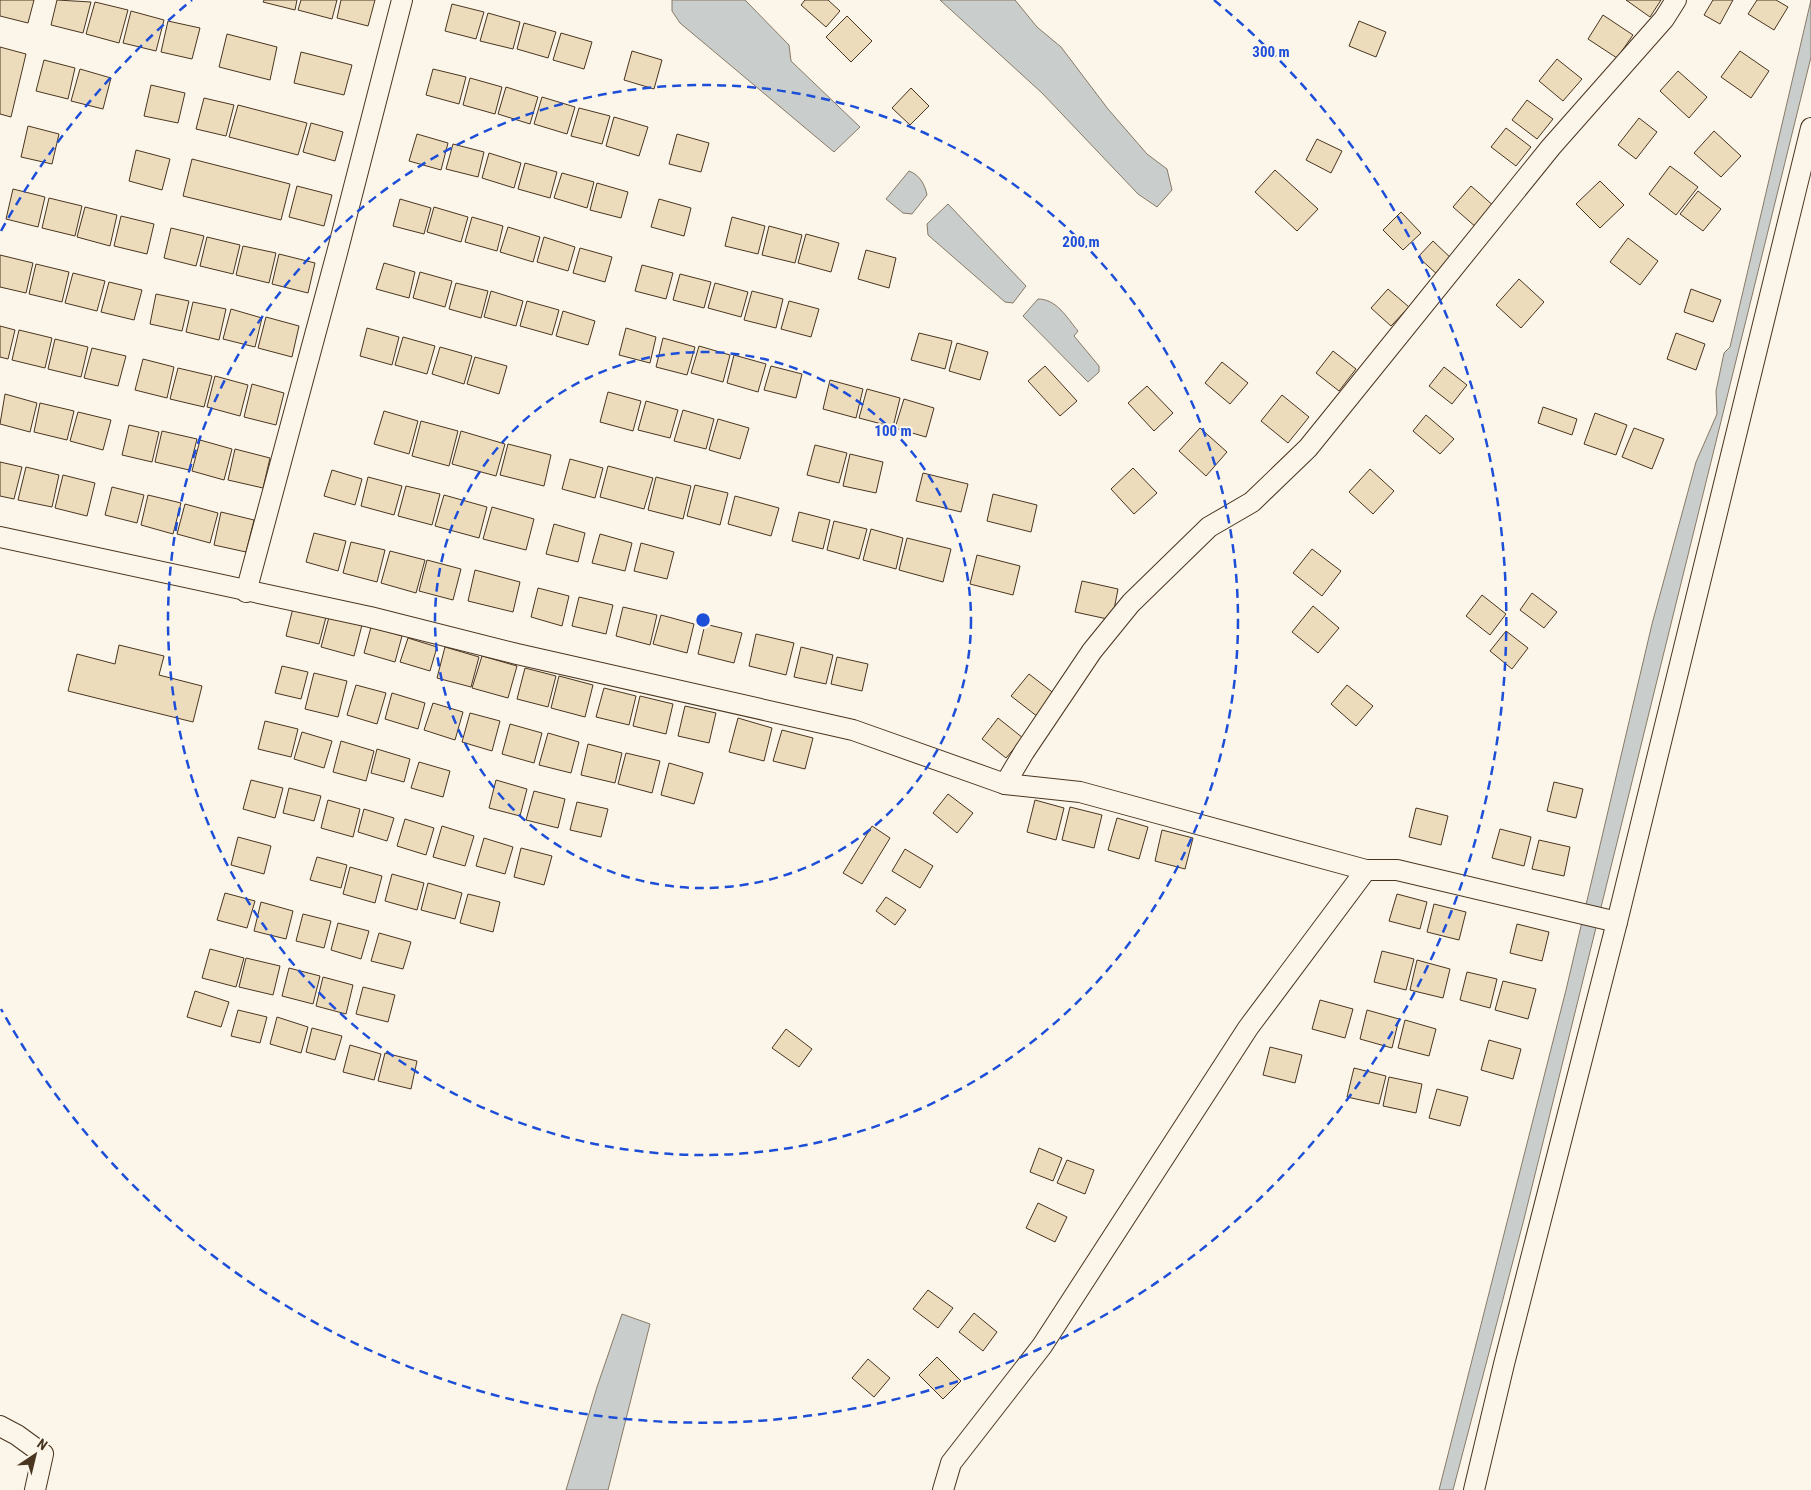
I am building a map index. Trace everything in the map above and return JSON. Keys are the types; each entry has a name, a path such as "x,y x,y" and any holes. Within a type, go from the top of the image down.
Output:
{"street":[{"path":"246,592 337,253 402,0"},
{"path":"1006,784 1024,752 1092,651 1131,603 1209,527 1252,502 1308,448 1545,155 1664,19 1676,0"},
{"path":"1474,1490 1611,920 1811,128"},
{"path":"0,537 246,592 360,615 853,730 1006,784 1080,792 1366,870 1397,870 1611,920"},
{"path":"944,1490 951,1463 1042,1346 1248,1028 1366,870"},
{"path":"0,1426 17,1435 43,1454 35,1490"}],"shaded area":[{"path":"672,0 745,0 789,45 791,61 860,127 834,152 680,23 672,11"},
{"path":"940,0 1015,0 1037,27 1061,47 1108,109 1147,154 1167,169 1172,190 1157,207 1138,194 1042,93"},
{"path":"1811,0 1811,57 1524,1219 1453,1490 1439,1490 1566,990 1652,624 1696,462 1717,414 1716,391 1724,353 1730,347"},
{"path":"909,171 921,181 927,195 912,214 903,213 886,199"},
{"path":"948,204 1026,286 1013,303 1005,302 928,235 927,224"},
{"path":"1038,299 1051,302 1056,306 1066,315 1078,331 1074,336 1099,366 1099,372 1088,382 1023,316"},
{"path":"622,1314 650,1324 608,1490 566,1490 597,1387"}],"building":[{"path":"0,0 34,0 28,23 0,16"},
{"path":"57,0 91,2 83,33 51,25"},
{"path":"264,0 297,0 295,10 263,2"},
{"path":"301,0 337,0 332,19 298,10"},
{"path":"341,0 375,0 368,26 337,18"},
{"path":"805,0 828,0 840,11 826,27 801,5"},
{"path":"1626,0 1661,0 1650,17"},
{"path":"1713,0 1733,0 1720,24 1704,15"},
{"path":"1757,0 1776,0 1788,7 1774,30 1748,14"},
{"path":"95,2 128,10 119,43 86,34"},
{"path":"452,4 484,12 476,39 445,31"},
{"path":"131,11 164,20 156,51 123,43"},
{"path":"488,13 520,22 513,49 480,41"},
{"path":"1603,15 1633,35 1617,58 1588,39"},
{"path":"847,16 872,41 851,62 826,37"},
{"path":"168,21 200,28 192,59 161,52"},
{"path":"1359,21 1386,32 1376,57 1349,46"},
{"path":"524,23 556,32 548,58 517,49"},
{"path":"561,33 592,42 584,69 553,60"},
{"path":"227,34 277,47 270,80 219,67"},
{"path":"0,47 26,54 11,117 0,114"},
{"path":"632,51 662,60 654,89 624,80"},
{"path":"1740,51 1769,71 1751,98 1721,77"},
{"path":"301,52 352,65 344,95 294,83"},
{"path":"1557,59 1582,79 1563,101 1539,81"},
{"path":"44,60 75,68 68,99 36,91"},
{"path":"80,69 111,78 103,109 71,101"},
{"path":"433,69 466,77 459,104 426,95"},
{"path":"1678,71 1707,97 1689,118 1660,91"},
{"path":"470,78 502,87 495,114 463,105"},
{"path":"151,85 185,93 178,123 144,116"},
{"path":"506,87 538,97 530,124 498,114"},
{"path":"911,88 929,106 910,125 892,108"},
{"path":"542,97 575,107 567,134 534,124"},
{"path":"204,98 234,105 226,136 196,129"},
{"path":"1527,100 1553,119 1537,139 1512,120"},
{"path":"238,105 307,123 298,155 229,137"},
{"path":"579,108 610,116 602,144 571,136"},
{"path":"614,117 648,127 639,156 606,146"},
{"path":"1639,118 1657,132 1636,159 1618,145"},
{"path":"311,123 343,132 335,161 303,152"},
{"path":"28,126 59,134 52,164 21,157"},
{"path":"1506,128 1531,147 1516,166 1491,147"},
{"path":"1714,131 1741,156 1721,177 1694,153"},
{"path":"417,134 448,143 441,170 409,161"},
{"path":"677,134 709,143 701,172 669,164"},
{"path":"1317,139 1342,151 1331,173 1306,160"},
{"path":"453,144 484,152 478,177 446,169"},
{"path":"136,150 170,159 162,190 129,181"},
{"path":"489,153 521,163 514,188 482,178"},
{"path":"192,159 290,184 281,220 183,196"},
{"path":"525,163 557,172 550,198 518,189"},
{"path":"1670,166 1698,187 1676,215 1649,194"},
{"path":"1275,170 1318,209 1297,231 1255,192"},
{"path":"562,173 594,182 587,208 554,198"},
{"path":"1600,181 1624,205 1600,228 1576,204"},
{"path":"597,183 628,192 621,218 590,210"},
{"path":"297,186 332,195 324,226 289,217"},
{"path":"1471,186 1495,207 1477,228 1453,207"},
{"path":"13,189 45,197 38,227 6,219"},
{"path":"1698,191 1721,209 1703,231 1680,214"},
{"path":"49,198 82,206 75,236 42,228"},
{"path":"400,199 431,208 424,234 393,226"},
{"path":"659,199 691,208 684,236 651,227"},
{"path":"85,207 117,215 110,246 77,237"},
{"path":"434,207 468,217 461,242 427,232"},
{"path":"1401,212 1421,233 1403,250 1383,230"},
{"path":"121,216 154,224 147,254 114,246"},
{"path":"472,217 503,226 497,251 465,242"},
{"path":"732,217 765,226 758,254 725,246"},
{"path":"769,226 802,235 795,263 762,255"},
{"path":"508,227 540,237 533,262 500,252"},
{"path":"171,228 204,236 196,266 164,258"},
{"path":"806,234 839,243 831,272 798,263"},
{"path":"207,237 240,245 233,274 200,266"},
{"path":"544,237 575,247 568,271 537,262"},
{"path":"1628,238 1658,261 1640,285 1610,262"},
{"path":"1433,241 1454,261 1439,276 1418,257"},
{"path":"243,246 276,253 269,283 236,275"},
{"path":"580,248 612,257 605,282 573,273"},
{"path":"866,250 896,258 889,288 858,279"},
{"path":"279,254 315,263 308,293 272,284"},
{"path":"0,255 33,263 26,293 0,287"},
{"path":"384,263 415,272 409,298 376,289"},
{"path":"36,264 69,272 62,302 29,294"},
{"path":"642,265 673,273 666,299 635,291"},
{"path":"420,272 452,281 445,307 413,298"},
{"path":"73,273 105,281 97,311 65,303"},
{"path":"680,274 711,282 704,308 673,300"},
{"path":"1519,279 1544,302 1521,328 1496,305"},
{"path":"109,282 142,290 134,320 101,312"},
{"path":"456,283 488,291 481,318 449,309"},
{"path":"715,283 748,292 741,317 708,308"},
{"path":"1388,289 1409,307 1391,326 1371,308"},
{"path":"1691,289 1721,300 1713,322 1684,312"},
{"path":"491,291 523,301 516,326 484,317"},
{"path":"752,291 783,299 776,328 744,320"},
{"path":"156,294 189,301 182,331 150,324"},
{"path":"527,301 559,310 552,335 520,326"},
{"path":"789,301 819,309 811,337 781,329"},
{"path":"193,302 226,309 219,340 186,332"},
{"path":"231,309 262,318 255,347 223,339"},
{"path":"563,311 595,321 588,345 556,336"},
{"path":"266,317 299,326 292,357 258,348"},
{"path":"0,326 15,330 8,359 0,357"},
{"path":"367,328 399,337 392,365 360,356"},
{"path":"626,328 656,337 650,363 619,355"},
{"path":"19,330 52,338 45,368 12,360"},
{"path":"919,333 952,341 945,369 911,360"},
{"path":"1676,333 1705,344 1696,370 1667,359"},
{"path":"403,337 435,346 427,374 395,365"},
{"path":"663,338 695,347 687,375 656,367"},
{"path":"55,339 88,347 81,377 48,369"},
{"path":"957,343 988,352 980,380 949,371"},
{"path":"699,346 730,355 723,382 691,373"},
{"path":"440,347 472,356 464,384 432,374"},
{"path":"92,348 126,356 118,386 84,378"},
{"path":"1333,351 1356,369 1339,391 1316,373"},
{"path":"734,355 766,364 758,392 727,383"},
{"path":"475,357 507,366 499,394 467,384"},
{"path":"143,359 174,367 167,398 135,390"},
{"path":"1222,362 1248,383 1230,404 1205,383"},
{"path":"771,366 802,374 796,398 764,390"},
{"path":"1045,366 1077,401 1060,416 1028,381"},
{"path":"1444,367 1467,385 1452,404 1429,386"},
{"path":"178,368 212,376 204,407 170,399"},
{"path":"215,376 248,385 240,416 207,407"},
{"path":"830,380 863,389 856,418 823,409"},
{"path":"252,384 284,393 276,425 244,417"},
{"path":"1147,386 1173,413 1154,431 1128,403"},
{"path":"867,389 900,398 893,427 859,418"},
{"path":"608,392 641,401 633,431 600,422"},
{"path":"5,394 37,403 30,432 0,424"},
{"path":"1282,395 1309,417 1288,443 1261,421"},
{"path":"904,399 934,408 926,437 895,428"},
{"path":"646,401 678,410 670,438 638,430"},
{"path":"40,403 74,411 67,440 34,432"},
{"path":"1543,407 1577,419 1572,435 1538,423"},
{"path":"683,410 714,419 706,449 674,441"},
{"path":"384,411 418,421 409,454 374,444"},
{"path":"78,412 111,420 103,450 70,441"},
{"path":"1595,413 1627,425 1616,455 1584,444"},
{"path":"1426,415 1454,439 1440,454 1413,431"},
{"path":"718,419 749,428 740,459 709,450"},
{"path":"421,421 458,431 449,466 412,456"},
{"path":"129,425 159,432 152,462 122,455"},
{"path":"1200,428 1227,452 1206,476 1179,451"},
{"path":"1634,428 1664,439 1652,469 1622,457"},
{"path":"162,431 197,439 189,470 155,462"},
{"path":"461,431 505,444 496,476 452,464"},
{"path":"200,440 232,449 224,480 192,471"},
{"path":"508,444 551,455 544,486 500,475"},
{"path":"815,445 847,453 839,483 807,475"},
{"path":"235,449 270,458 263,488 228,480"},
{"path":"850,454 883,462 876,493 843,486"},
{"path":"570,459 603,468 595,498 562,489"},
{"path":"0,462 22,467 14,499 0,496"},
{"path":"608,466 653,478 644,509 600,497"},
{"path":"26,467 59,475 52,507 18,500"},
{"path":"1133,468 1157,493 1134,514 1111,489"},
{"path":"1370,469 1394,491 1373,514 1349,492"},
{"path":"332,470 362,479 355,505 324,496"},
{"path":"923,473 968,484 961,512 916,501"},
{"path":"63,475 95,483 87,516 55,508"},
{"path":"368,477 402,486 394,515 361,506"},
{"path":"656,477 691,486 683,519 648,510"},
{"path":"695,485 728,493 720,525 687,516"},
{"path":"406,486 440,494 432,525 398,516"},
{"path":"112,487 144,495 137,523 105,515"},
{"path":"993,494 1037,505 1031,532 987,521"},
{"path":"148,495 181,503 173,534 141,525"},
{"path":"444,495 487,507 479,538 435,526"},
{"path":"735,496 779,508 771,536 728,524"},
{"path":"185,504 218,513 210,543 177,534"},
{"path":"492,507 534,519 526,550 483,539"},
{"path":"221,512 254,520 246,552 214,545"},
{"path":"799,512 830,520 823,549 792,541"},
{"path":"834,521 867,529 859,559 827,550"},
{"path":"554,524 585,533 578,562 546,554"},
{"path":"871,529 903,538 896,569 863,560"},
{"path":"314,533 346,541 338,571 306,562"},
{"path":"600,534 632,543 625,571 592,563"},
{"path":"907,538 951,549 943,582 899,570"},
{"path":"351,542 385,550 377,582 343,573"},
{"path":"641,543 674,552 667,579 634,571"},
{"path":"1312,549 1341,571 1322,596 1293,573"},
{"path":"390,551 425,560 416,593 381,583"},
{"path":"977,555 1020,566 1013,595 970,584"},
{"path":"427,560 461,569 453,600 419,591"},
{"path":"475,570 520,582 513,612 468,601"},
{"path":"1082,581 1118,589 1112,620 1075,612"},
{"path":"538,588 569,596 562,626 531,617"},
{"path":"1532,593 1557,612 1544,628 1520,610"},
{"path":"1482,595 1506,614 1490,635 1466,616"},
{"path":"579,597 613,605 606,634 572,626"},
{"path":"1313,606 1339,628 1318,653 1292,632"},
{"path":"623,607 657,615 650,645 616,636"},
{"path":"293,608 326,617 319,644 286,636"},
{"path":"661,615 694,624 687,653 653,644"},
{"path":"329,617 362,625 354,656 321,647"},
{"path":"705,624 742,633 734,663 698,654"},
{"path":"371,627 402,636 395,662 364,653"},
{"path":"1506,631 1528,648 1512,669 1490,651"},
{"path":"756,634 794,643 786,675 749,666"},
{"path":"408,638 437,647 430,671 400,662"},
{"path":"119,645 164,656 159,675 202,686 193,722 68,691 77,654 115,664"},
{"path":"445,647 479,657 471,687 437,678"},
{"path":"801,647 833,655 826,684 794,677"},
{"path":"482,656 517,666 508,698 472,688"},
{"path":"837,657 868,664 862,691 831,684"},
{"path":"282,666 308,672 301,699 275,693"},
{"path":"525,668 556,676 548,707 517,699"},
{"path":"314,673 347,681 338,717 305,709"},
{"path":"1029,674 1056,695 1038,717 1011,696"},
{"path":"559,676 593,685 585,717 551,708"},
{"path":"356,685 386,693 377,724 347,715"},
{"path":"1347,685 1373,706 1356,726 1331,704"},
{"path":"604,688 636,696 629,725 596,717"},
{"path":"392,693 425,703 418,729 385,719"},
{"path":"640,696 673,704 666,734 633,726"},
{"path":"433,703 463,712 455,740 424,730"},
{"path":"685,706 716,713 709,743 678,736"},
{"path":"470,713 500,721 492,751 462,742"},
{"path":"738,718 772,728 764,761 729,752"},
{"path":"998,718 1023,738 1006,758 982,739"},
{"path":"265,721 298,729 291,757 258,749"},
{"path":"510,724 542,733 534,763 502,754"},
{"path":"782,730 813,738 805,769 773,761"},
{"path":"302,732 332,741 324,768 294,759"},
{"path":"548,733 579,742 571,773 539,765"},
{"path":"341,741 374,751 366,781 333,772"},
{"path":"588,744 622,753 615,783 581,775"},
{"path":"377,749 410,759 404,782 371,773"},
{"path":"626,753 660,761 652,793 618,784"},
{"path":"419,762 450,771 443,797 411,788"},
{"path":"669,763 703,773 694,804 661,795"},
{"path":"251,780 283,788 275,818 243,809"},
{"path":"496,780 527,789 520,816 489,808"},
{"path":"1554,782 1583,789 1576,818 1547,811"},
{"path":"289,788 321,796 314,821 283,813"},
{"path":"534,791 565,799 558,828 526,820"},
{"path":"948,794 973,813 957,833 933,813"},
{"path":"328,800 360,809 353,837 321,828"},
{"path":"1035,800 1064,808 1056,840 1027,832"},
{"path":"577,802 608,809 601,837 570,830"},
{"path":"1070,807 1102,815 1094,848 1062,840"},
{"path":"1416,808 1448,816 1441,845 1409,837"},
{"path":"364,809 394,818 387,841 358,832"},
{"path":"1117,818 1148,827 1139,859 1108,850"},
{"path":"405,819 434,828 426,855 397,846"},
{"path":"442,826 474,836 465,866 433,857"},
{"path":"872,826 890,838 862,884 843,873"},
{"path":"1500,829 1531,837 1524,866 1492,858"},
{"path":"1162,830 1193,838 1185,869 1155,861"},
{"path":"238,837 271,846 264,874 231,865"},
{"path":"484,838 513,847 505,874 476,866"},
{"path":"1539,840 1570,847 1564,876 1532,869"},
{"path":"521,848 552,856 544,885 514,877"},
{"path":"905,849 933,866 920,888 892,871"},
{"path":"317,857 347,865 341,888 310,880"},
{"path":"350,867 382,876 375,903 343,894"},
{"path":"392,874 424,883 417,910 385,901"},
{"path":"428,883 462,893 455,919 421,910"},
{"path":"225,893 255,901 247,928 217,920"},
{"path":"468,894 500,902 493,932 460,923"},
{"path":"1397,894 1427,902 1420,929 1389,921"},
{"path":"886,897 906,910 895,925 876,911"},
{"path":"261,902 293,911 286,939 254,931"},
{"path":"1434,904 1466,912 1459,940 1427,932"},
{"path":"303,914 331,921 324,948 296,941"},
{"path":"338,923 369,931 361,959 331,950"},
{"path":"1517,924 1549,932 1542,961 1510,953"},
{"path":"379,933 411,942 403,969 371,961"},
{"path":"210,949 244,958 236,987 202,978"},
{"path":"1382,951 1414,959 1406,990 1374,982"},
{"path":"246,958 280,966 273,995 239,987"},
{"path":"1417,960 1450,969 1443,998 1410,990"},
{"path":"289,968 320,976 313,1004 282,996"},
{"path":"1467,972 1497,979 1490,1008 1460,1000"},
{"path":"323,977 353,985 346,1014 316,1006"},
{"path":"1503,981 1536,989 1528,1019 1495,1010"},
{"path":"363,987 395,995 388,1022 356,1014"},
{"path":"195,991 229,1002 221,1027 187,1017"},
{"path":"1320,1000 1353,1009 1345,1038 1312,1029"},
{"path":"238,1010 267,1017 260,1043 231,1036"},
{"path":"1367,1010 1399,1019 1392,1048 1360,1039"},
{"path":"277,1017 308,1027 301,1053 270,1044"},
{"path":"1405,1020 1436,1029 1429,1056 1398,1048"},
{"path":"312,1028 342,1036 335,1060 306,1052"},
{"path":"786,1029 812,1049 799,1067 772,1048"},
{"path":"1489,1040 1521,1049 1513,1079 1481,1070"},
{"path":"350,1045 381,1054 374,1080 343,1072"},
{"path":"1270,1047 1302,1055 1295,1083 1263,1075"},
{"path":"385,1053 417,1061 411,1089 378,1081"},
{"path":"1354,1068 1386,1076 1379,1104 1347,1097"},
{"path":"1389,1077 1422,1084 1416,1113 1383,1106"},
{"path":"1437,1089 1468,1097 1460,1126 1429,1118"},
{"path":"1039,1148 1062,1158 1053,1181 1030,1172"},
{"path":"1067,1160 1094,1170 1085,1194 1057,1183"},
{"path":"1038,1203 1067,1217 1055,1242 1026,1228"},
{"path":"928,1290 953,1308 938,1328 913,1309"},
{"path":"974,1313 997,1332 983,1351 959,1332"},
{"path":"937,1357 961,1381 943,1399 919,1375"},
{"path":"868,1359 890,1378 874,1397 852,1378"}]}
